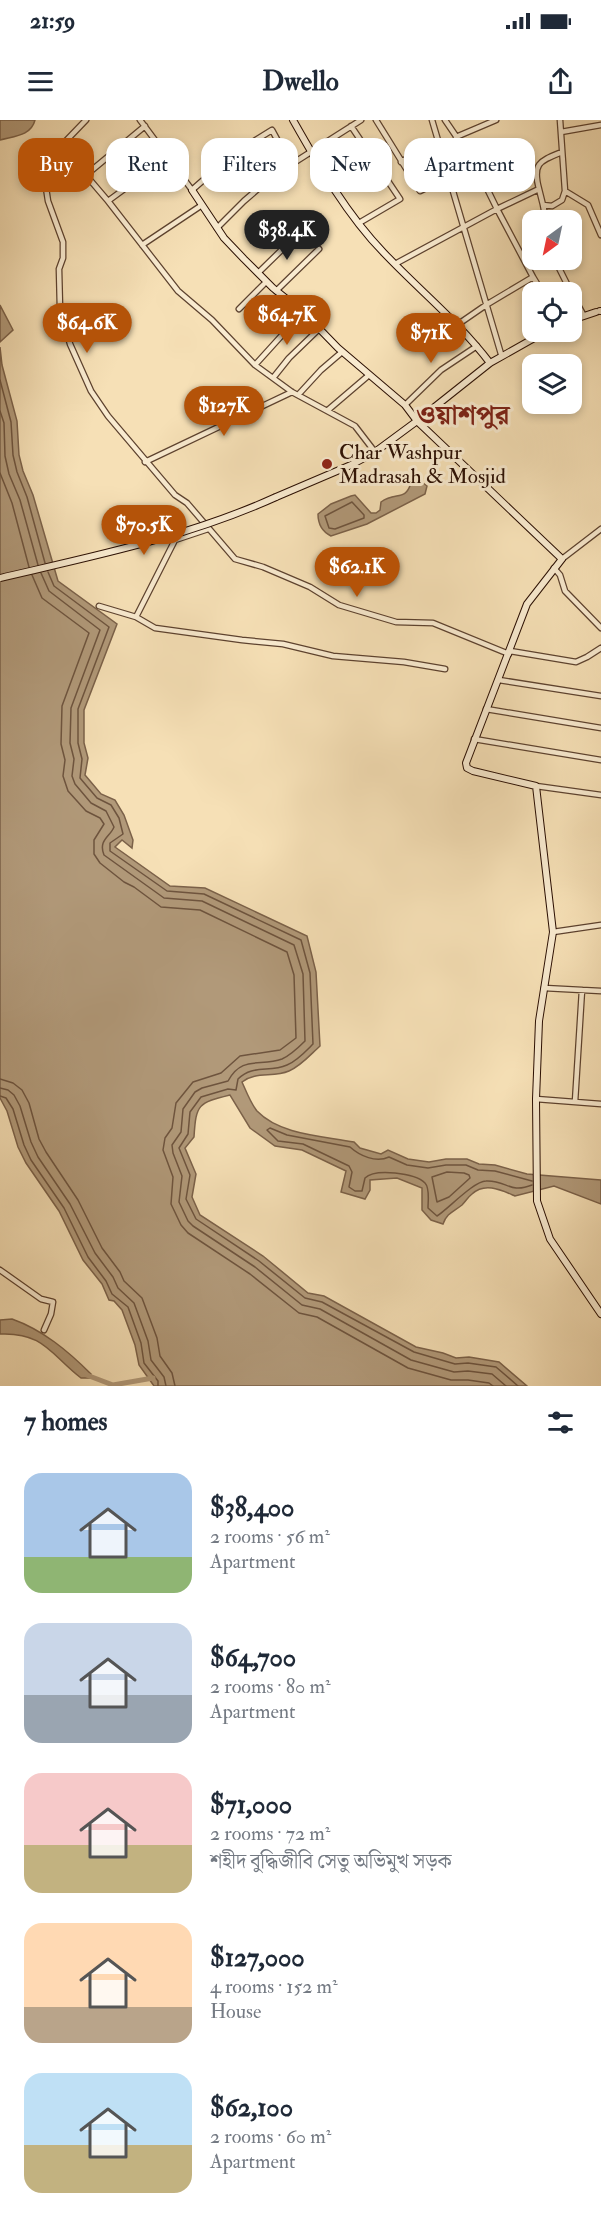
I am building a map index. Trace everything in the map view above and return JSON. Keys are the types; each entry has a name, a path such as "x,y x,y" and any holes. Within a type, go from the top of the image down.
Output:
{"street":[{"path":"69,138 86,120"},
{"path":"140,120 154,138"},
{"path":"293,120 310,151 298,160"},
{"path":"331,138 361,120"},
{"path":"376,120 404,167"},
{"path":"432,120 437,138"},
{"path":"445,120 456,137 496,120"},
{"path":"543,205 552,206 562,200 565,191 560,120"},
{"path":"561,132 601,125"},
{"path":"94,168 145,126"},
{"path":"351,126 400,199 359,223"},
{"path":"259,138 272,130 276,138"},
{"path":"544,210 536,178 539,164 544,159 562,152"},
{"path":"192,190 201,182"},
{"path":"94,184 178,291 212,320 255,365 292,392 355,426 375,452"},
{"path":"189,186 224,238 266,282 303,312 342,352 405,405 417,421 562,559"},
{"path":"395,264 462,226 539,189"},
{"path":"565,191 588,205 601,235"},
{"path":"47,192 63,242 63,258 59,269 60,309 70,344 91,390 108,416 145,462 175,495 187,503 235,559 263,567 310,587 339,605 396,622 433,624 510,652 576,662 601,650"},
{"path":"108,201 120,192"},
{"path":"217,228 254,192"},
{"path":"336,192 359,223 395,264 457,325 490,363"},
{"path":"453,192 501,354"},
{"path":"489,192 536,282"},
{"path":"142,245 202,206"},
{"path":"258,273 300,232"},
{"path":"276,291 319,249"},
{"path":"457,325 533,277"},
{"path":"239,309 266,282"},
{"path":"255,365 303,312"},
{"path":"582,312 584,316 599,312"},
{"path":"273,378 320,329"},
{"path":"0,578 169,537 245,511 351,465 375,452 490,363 527,342"},
{"path":"405,405 441,370 477,346"},
{"path":"298,395 321,370 342,352"},
{"path":"328,410 369,375"},
{"path":"145,462 292,392"},
{"path":"135,617 175,540 208,529"},
{"path":"601,529 562,559 527,604 466,763 467,768 536,786 601,795"},
{"path":"554,568 560,575 565,591 601,628"},
{"path":"99,606 135,617 155,628 283,644 333,656 404,662 445,669"},
{"path":"498,680 600,696 601,702"},
{"path":"486,709 601,728"},
{"path":"474,739 601,760"},
{"path":"536,786 553,932 539,1021 536,1099 537,1202 550,1239 601,1314"},
{"path":"553,932 601,926"},
{"path":"544,988 601,991"},
{"path":"575,1102 582,990"},
{"path":"536,1099 601,1104"},
{"path":"0,1270 41,1299 53,1302 44,1330"}],"water":[{"path":"0,120 35,120 26,132 0,140"},
{"path":"0,305 13,330 0,342"},
{"path":"0,347 2,365 17,421 19,455 58,581 117,624 84,710 84,743 88,758 85,775 101,794 115,800 124,815 133,840 132,848 122,840 115,847 170,886 205,888 307,936 316,972 320,1046 302,1063 289,1071 253,1077 242,1082 257,1111 266,1119 290,1130 354,1142 360,1148 381,1154 388,1150 408,1159 429,1162 467,1159 479,1164 495,1165 527,1174 601,1180 601,1204 554,1186 515,1196 493,1188 482,1188 448,1215 443,1224 431,1220 422,1210 422,1188 397,1178 370,1180 370,1190 365,1199 341,1192 346,1171 302,1150 275,1146 250,1128 230,1095 211,1100 201,1107 196,1118 194,1137 185,1148 196,1174 192,1197 200,1215 263,1256 308,1293 324,1296 416,1347 456,1358 469,1357 499,1362 527,1386 154,1386 139,1365 135,1345 122,1310 114,1301 109,1300 102,1284 83,1260 59,1211 26,1163 0,1098"},
{"path":"419,480 427,486 425,494 367,524 331,536 323,530 320,524 318,514 331,504 355,495 371,513 376,513 380,510 381,502 403,494 409,489 411,483"},
{"path":"12,1319 54,1342 91,1374 90,1378 81,1378 37,1341 15,1334 0,1334 0,1320"}],"waterway":[{"path":"84,1374 113,1385 153,1378"}],"place":[{"name":"Char Washpur Madrasah & Mosjid","path":"327,464"}],"district":[{"name":"ওয়াশপুর","path":"463,415"}]}
